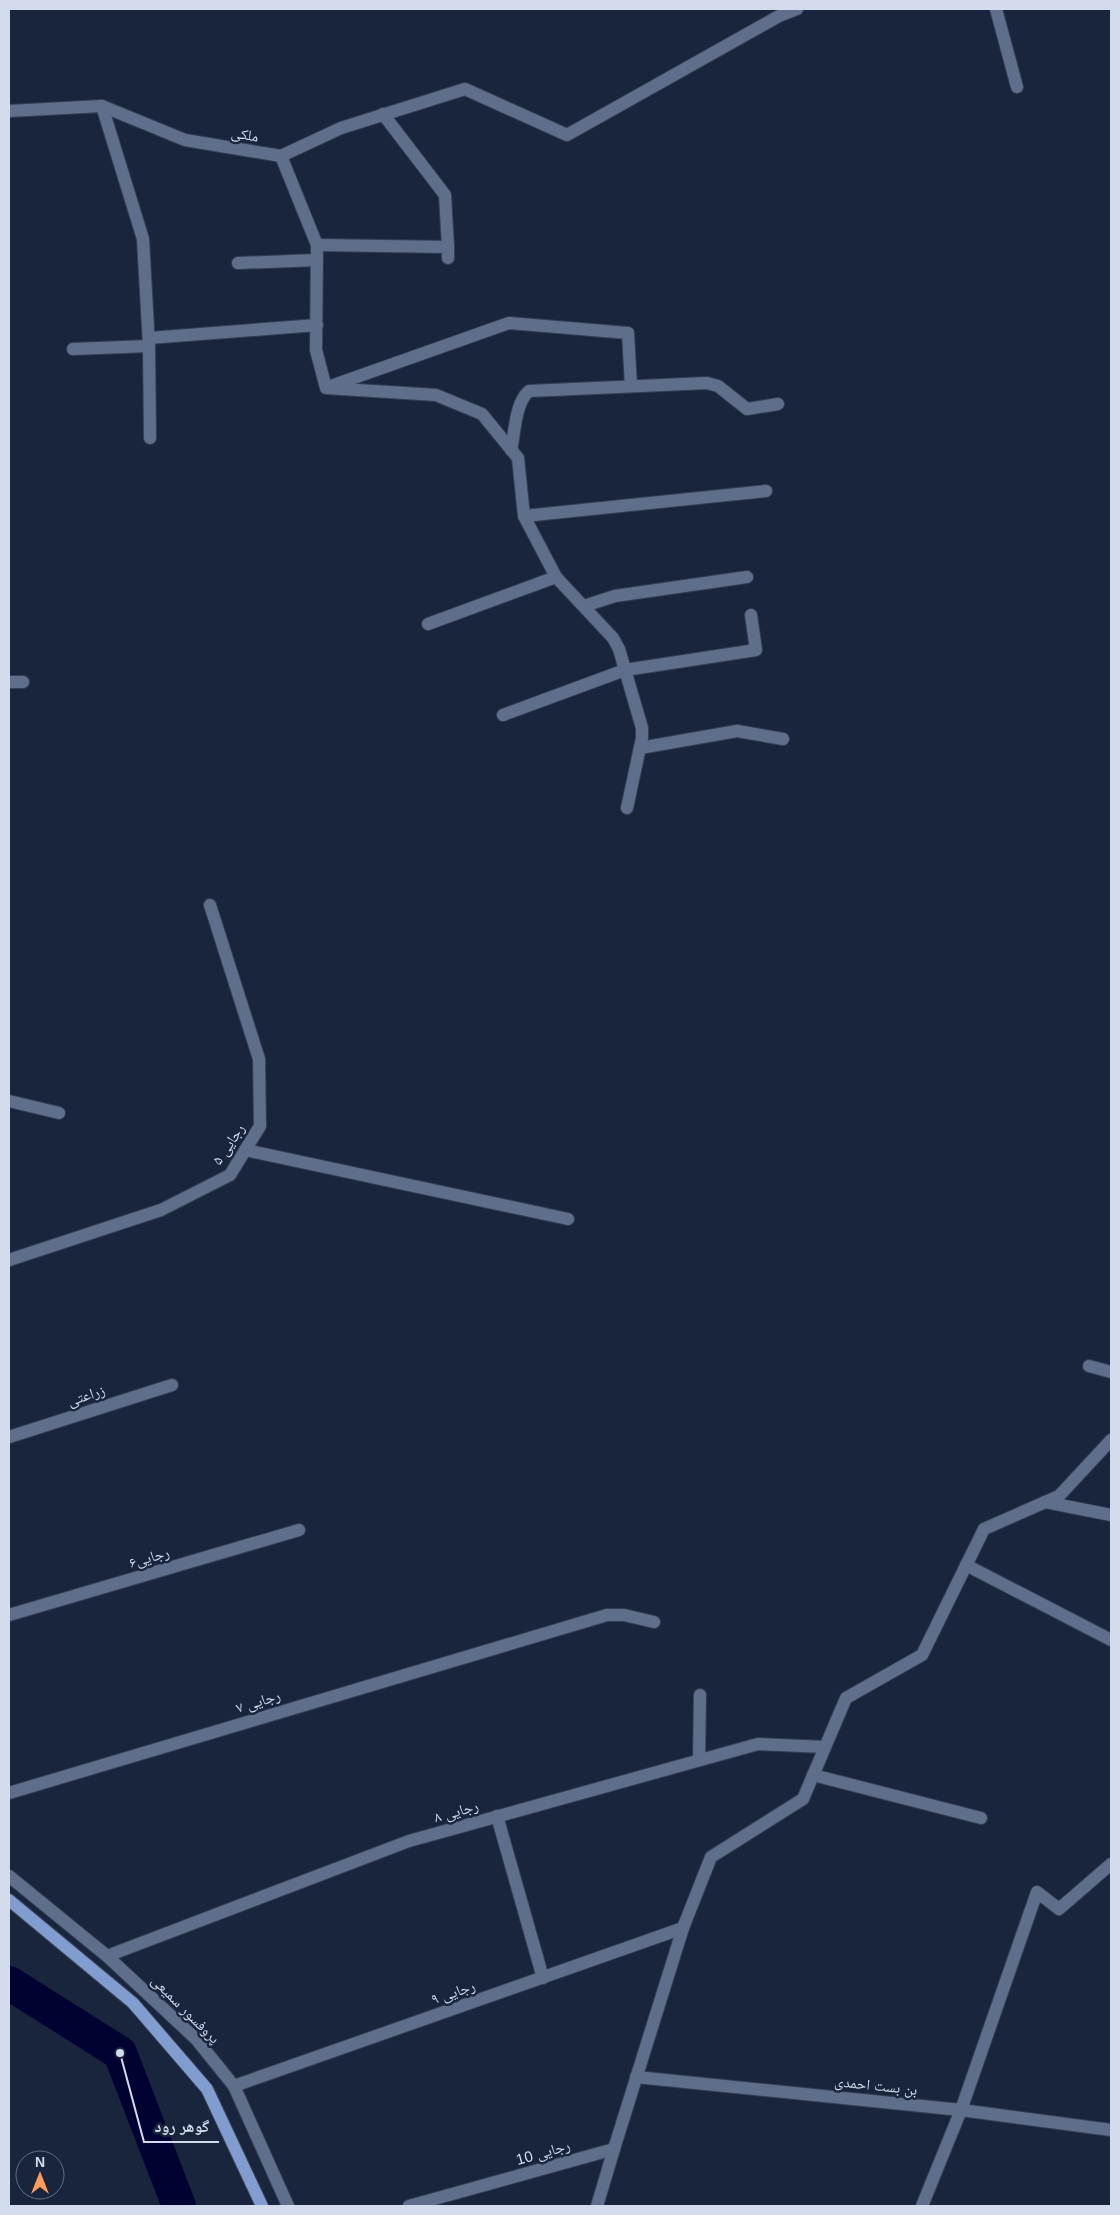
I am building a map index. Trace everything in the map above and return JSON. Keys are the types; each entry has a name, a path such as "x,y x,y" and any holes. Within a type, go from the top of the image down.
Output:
{"main road":[{"path":"9,1900 133,2003 207,2089 262,2206"}],"street":[{"path":"326,388 316,350 317,245 281,156 341,128 465,89 567,135 779,16 797,9"},
{"path":"996,9 1017,87"},
{"path":"102,106 143,239 149,342 150,438"},
{"name":"ملکی","path":"9,111 102,106 185,140 281,156"},
{"path":"317,245 448,252 445,195 383,114"},
{"path":"238,264 317,260"},
{"path":"326,388 509,323 628,332 631,386"},
{"path":"73,350 317,325"},
{"path":"511,450 519,409 523,396 529,391 707,383 718,386 747,409 778,404"},
{"path":"326,388 436,395 482,414 518,458 524,516 556,577 613,638 625,670 642,728 640,748 627,808"},
{"path":"524,516 766,490"},
{"path":"428,624 556,577"},
{"path":"584,606 615,596 747,577"},
{"path":"503,714 625,670 756,650 751,615"},
{"path":"9,682 23,682"},
{"path":"640,748 737,732 783,740"},
{"name":"رجایی ۵","path":"9,1260 161,1210 230,1176 260,1126 259,1059 210,905"},
{"path":"9,1101 59,1113"},
{"path":"245,1150 568,1219"},
{"path":"1089,1366 1111,1372"},
{"name":"زراعتی","path":"9,1437 172,1385"},
{"path":"597,2206 684,1928 711,1857 802,1799 846,1698 922,1654 984,1530 1059,1496 1111,1440"},
{"path":"1046,1502 1111,1515"},
{"name":"رجایی۶","path":"9,1615 299,1530"},
{"path":"966,1565 1111,1640"},
{"name":"رجایی ۷","path":"9,1793 607,1615 624,1615 654,1622"},
{"path":"699,1760 700,1695"},
{"name":"رجایی ۸","path":"107,1956 409,1841 758,1744 825,1747"},
{"path":"813,1775 981,1818"},
{"path":"497,1816 542,1978"},
{"path":"922,2206 961,2110 1037,1892 1058,1909 1111,1864"},
{"name":"پروفسور سمیعی","path":"9,1876 107,1956 196,2039 234,2086 288,2206"},
{"name":"رجایی ۹","path":"234,2086 684,1928"},
{"name":"بن بست احمدی","path":"636,2077 961,2110 1111,2130"},
{"name":"رجایی 10","path":"409,2206 614,2149"}],"waterway":[{"path":"9,1983 120,2053 179,2206"}],"place":[{"name":"گوهر رود","path":"120,2053"}]}
